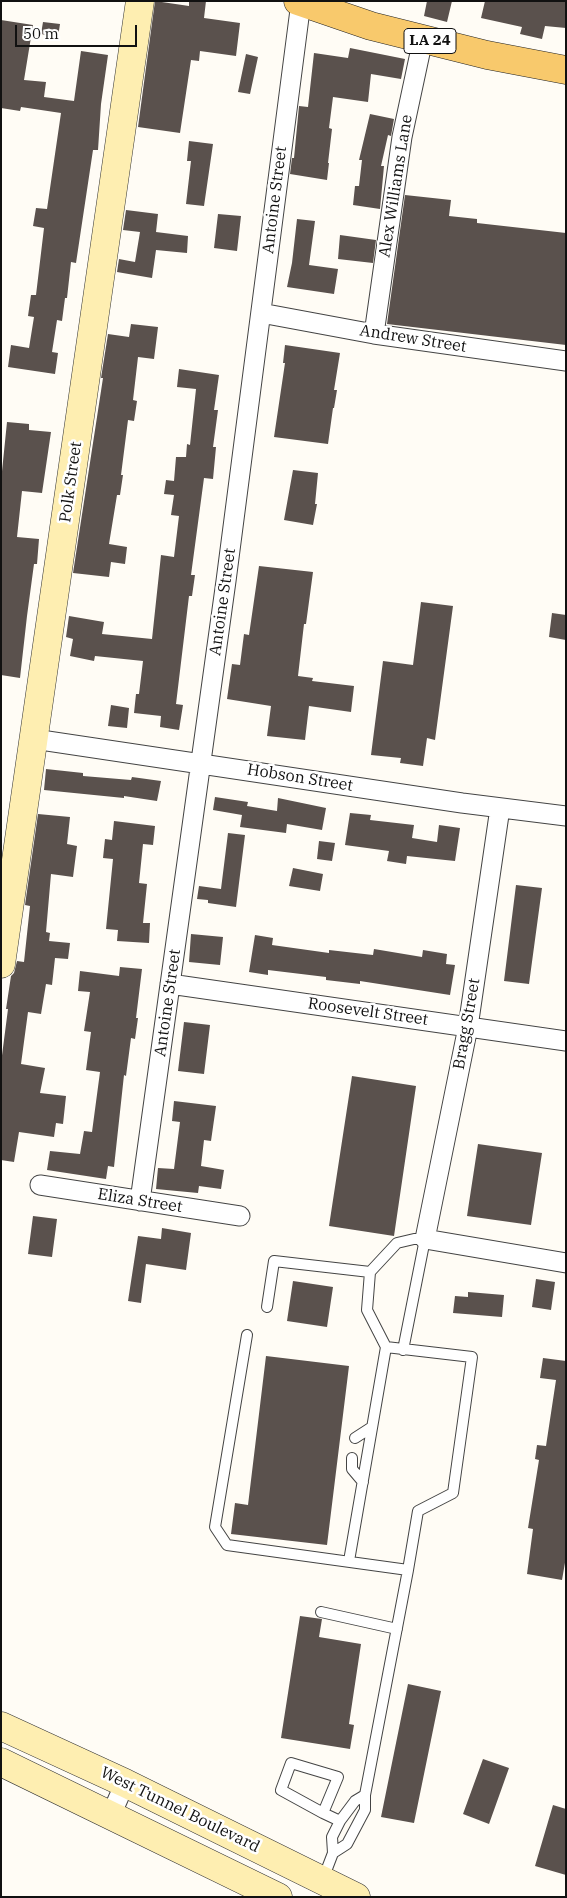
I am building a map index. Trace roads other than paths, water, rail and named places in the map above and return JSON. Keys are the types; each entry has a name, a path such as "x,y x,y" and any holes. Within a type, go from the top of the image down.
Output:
{"main road":[{"name":"LA 24","path":"299,2 371,26 487,55 566,70"}],"street":[{"name":"Polk Street","path":"1,964 140,1"},
{"name":"Antoine Street","path":"140,1201 261,313 299,2"},
{"name":"Alex Williams Lane","path":"374,334 402,137 423,39"},
{"name":"Andrew Street","path":"261,313 374,334 566,360"},
{"name":"Hobson Street","path":"34,739 500,808 566,816"},
{"name":"Bragg Street","path":"425,1239 468,1027 500,808"},
{"name":"Roosevelt Street","path":"170,984 566,1041"},
{"name":"Eliza Street","path":"40,1185 240,1216"},
{"path":"425,1239 566,1263"},
{"name":"West Tunnel Boulevard","path":"1,1726 125,1782 356,1897"},
{"path":"1,1762 278,1897"},
{"path":"111,1815 125,1782"}],"lane":[{"path":"350,1561 386,1348 367,1310 370,1272 397,1243 414,1239 425,1239 403,1350"},
{"path":"267,1307 274,1261 370,1272"},
{"path":"247,1334 215,1527 226,1545 408,1570"},
{"path":"333,1853 347,1844 366,1810 365,1795 418,1511 452,1493 472,1357 386,1348"},
{"path":"355,1438 372,1427"},
{"path":"352,1458 352,1469 363,1482"},
{"path":"321,1612 397,1629"},
{"path":"324,1813 338,1777 291,1763 281,1790 324,1813 340,1821"},
{"path":"322,1880 333,1853 332,1837 340,1821 354,1800 365,1795"}]}
